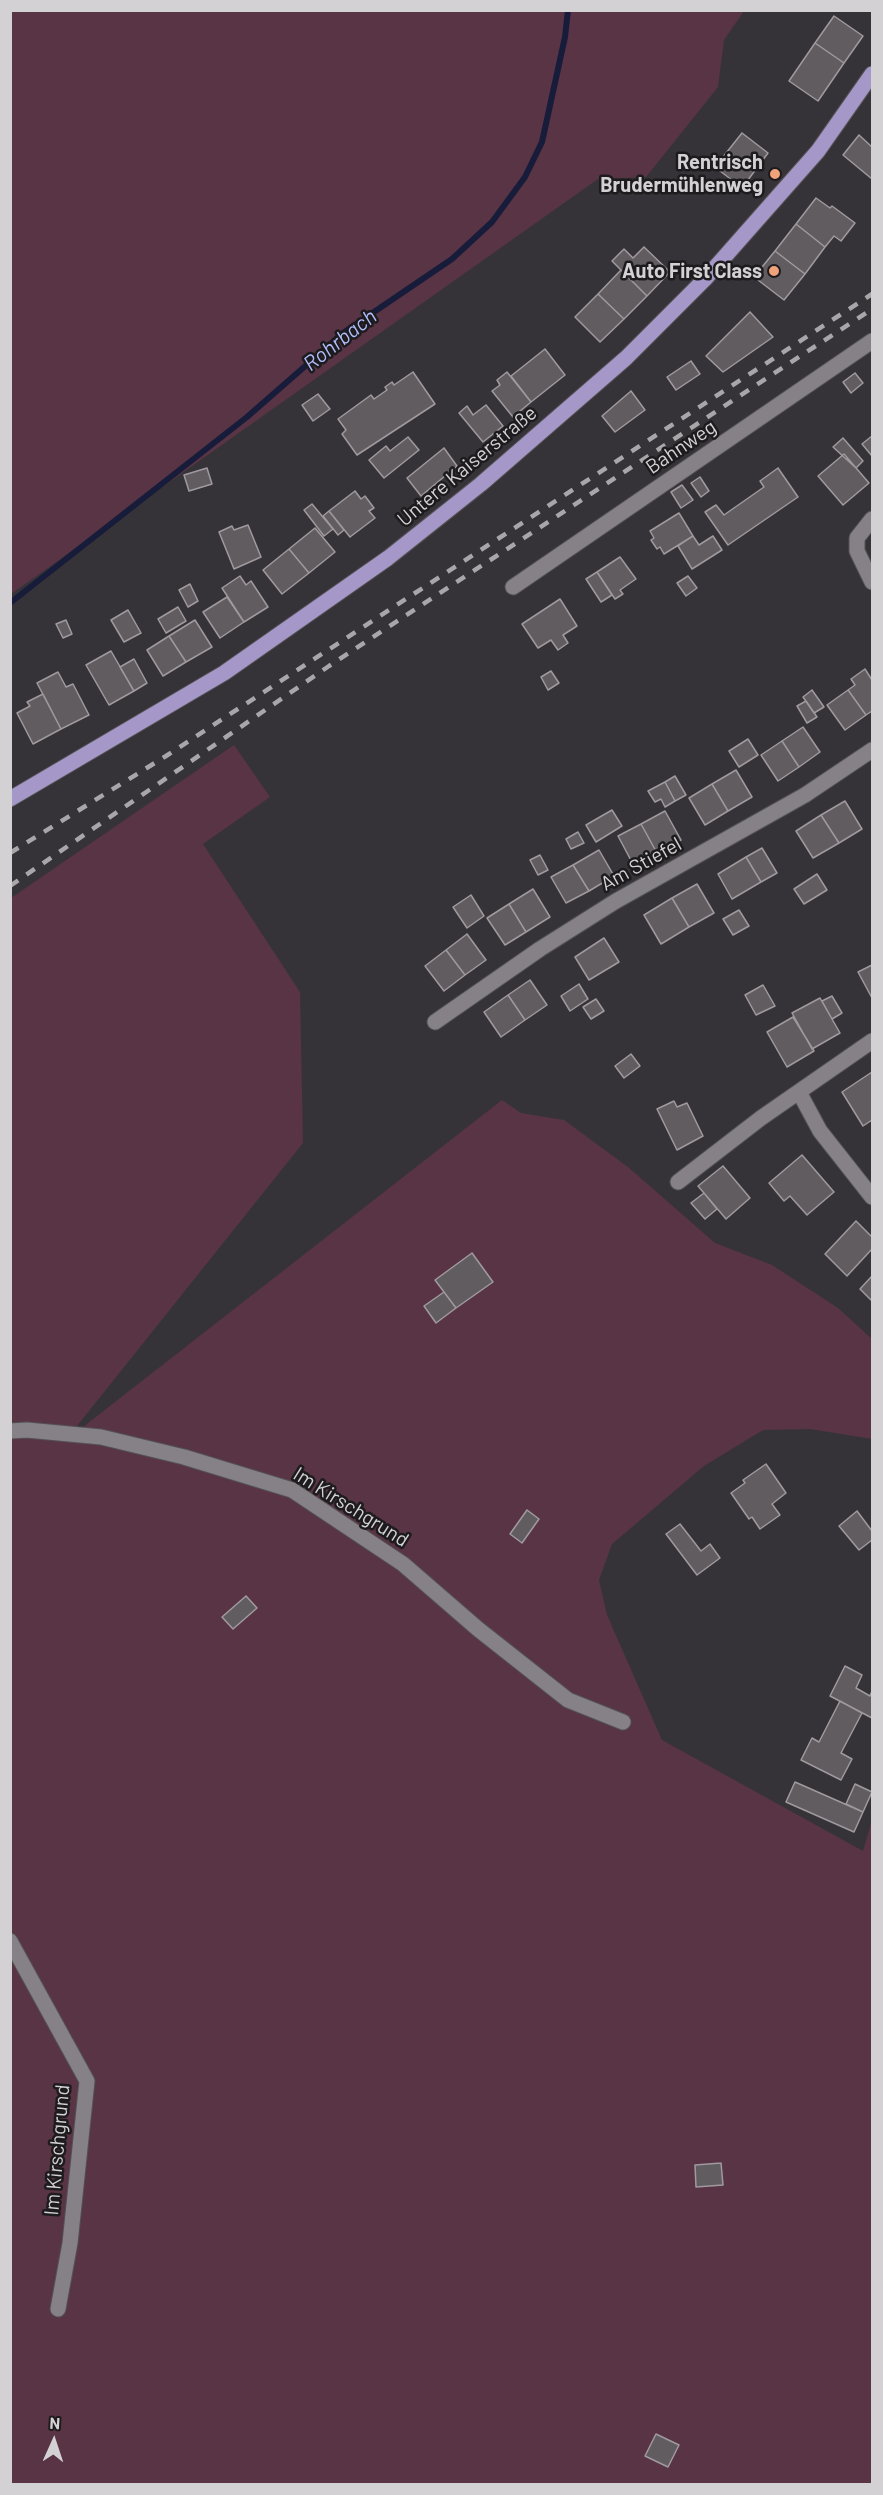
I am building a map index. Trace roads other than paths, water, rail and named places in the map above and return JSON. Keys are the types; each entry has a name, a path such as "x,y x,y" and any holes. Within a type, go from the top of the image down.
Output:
{"main road":[{"name":"Untere Kaiserstraße","path":"10,799 224,673 388,558 481,484 626,358 705,279 813,156 873,74"}],"street":[{"name":"Bahnweg","path":"513,587 873,341"},
{"path":"873,519 857,538 857,551 873,582"},
{"name":"Am Stiefel","path":"435,1023 540,949 616,901 805,795 873,750"},
{"path":"678,1182 761,1118 873,1041"},
{"path":"799,1092 820,1131 873,1197"},
{"name":"Im Kirschgrund","path":"10,1431 27,1430 101,1437 184,1457 292,1490 403,1564 478,1629 568,1700 623,1722"},
{"name":"Im Kirschgrund","path":"10,1941 87,2081 70,2243 58,2309"}],"waterway":[{"name":"Rohrbach","path":"10,603 247,417 343,333 452,259 492,222 525,177 542,142 565,37 568,10"}],"railway":[{"path":"10,853 166,756 872,294"},
{"path":"10,886 329,666 872,309"}],"place":[{"name":"Rentrisch Brudermühlenweg","path":"775,174"},
{"name":"Auto First Class","path":"774,271"}]}
